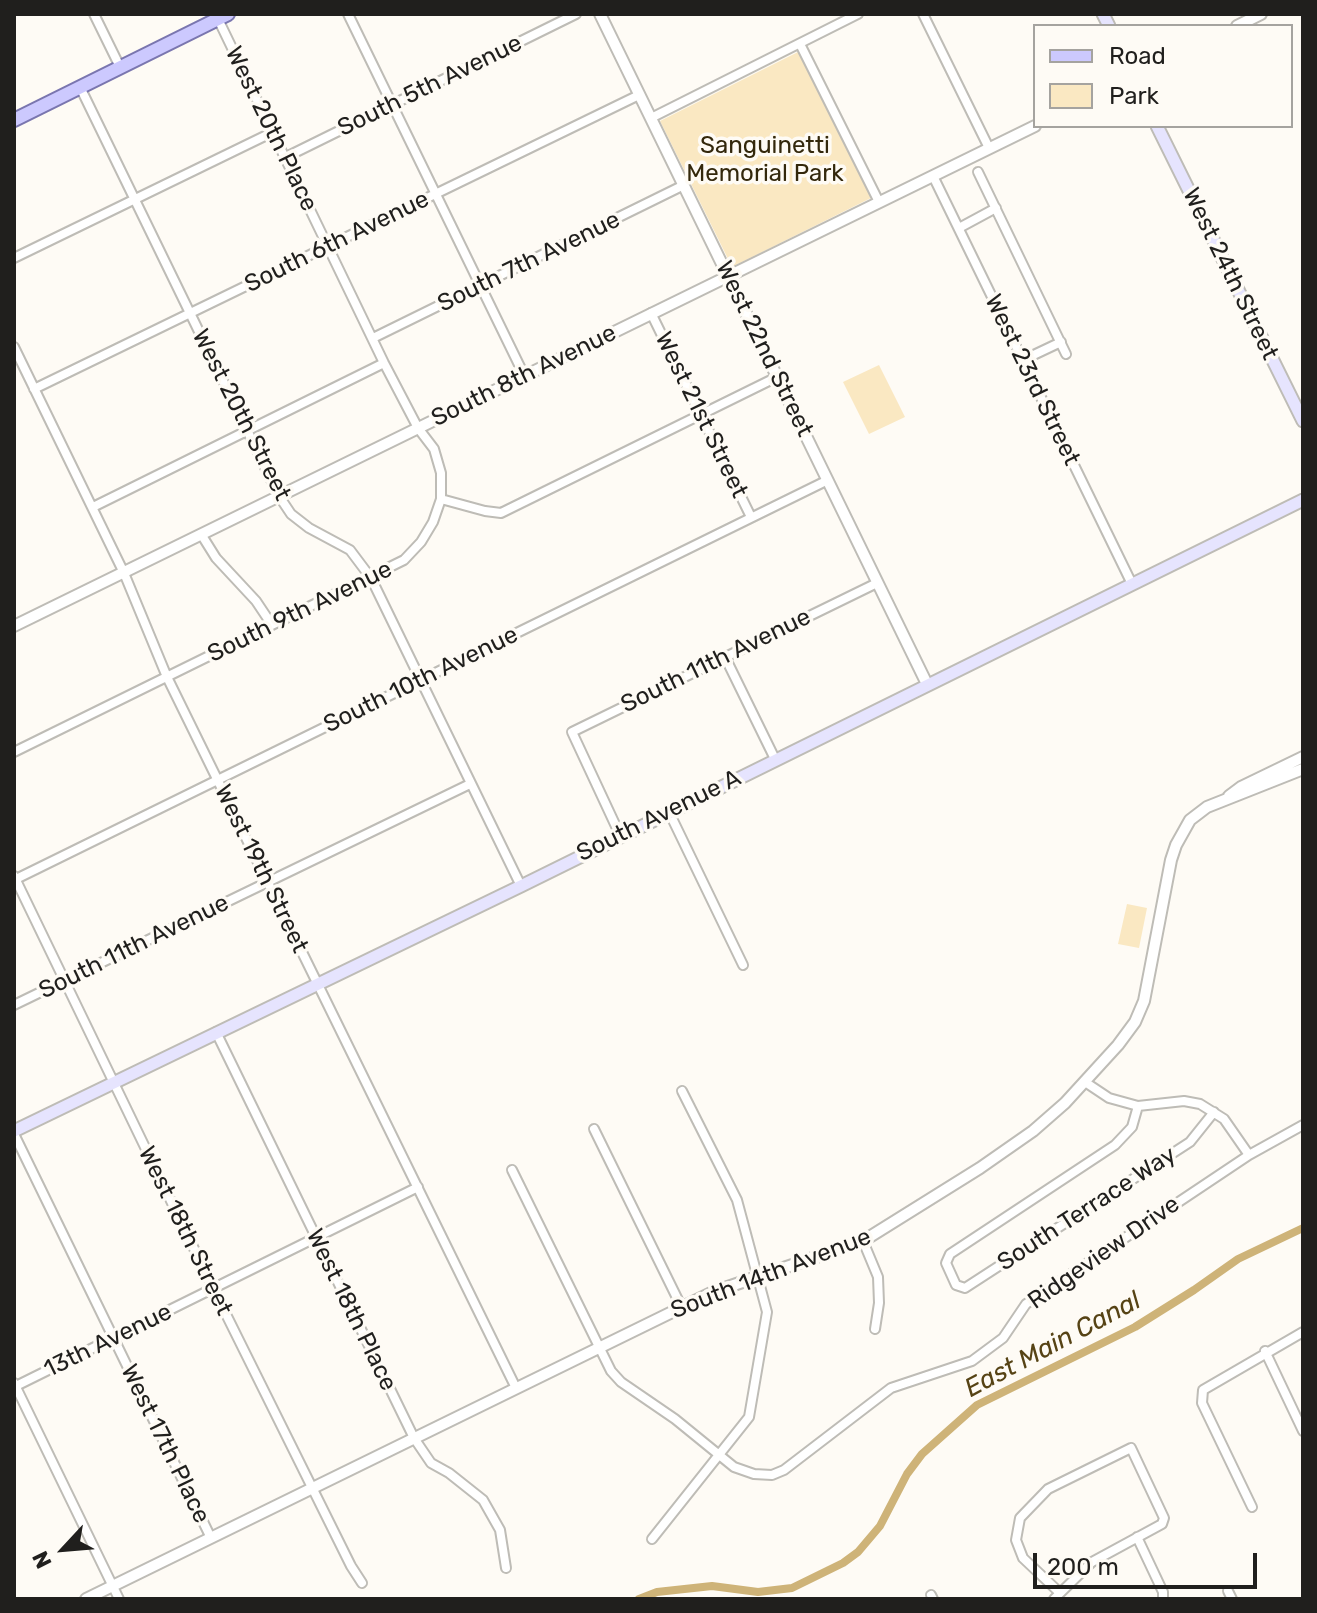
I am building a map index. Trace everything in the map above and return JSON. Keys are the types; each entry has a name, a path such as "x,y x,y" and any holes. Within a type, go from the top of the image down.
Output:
{"main road":[{"path":"14,120 223,16"},
{"name":"West 24th Street","path":"1158,128 1303,421"},
{"name":"South Avenue A","path":"14,1132 1303,500"}],"street":[{"path":"94,14 120,67"},
{"path":"348,14 524,375"},
{"name":"South 5th Avenue","path":"284,158 576,14"},
{"name":"West 22nd Street","path":"600,14 927,684"},
{"path":"651,118 858,14"},
{"path":"923,14 989,148"},
{"path":"1241,24 1261,14"},
{"name":"West 20th Place","path":"223,16 271,133 384,363 418,428 434,449 441,473 441,499"},
{"path":"800,44 879,202"},
{"name":"West 20th Street","path":"80,87 279,496 291,514 309,528 350,550 371,578 521,886"},
{"name":"South 6th Avenue","path":"34,389 639,95"},
{"name":"South 8th Avenue","path":"14,626 1033,127"},
{"path":"14,258 271,133"},
{"path":"978,172 1066,354"},
{"name":"West 23rd Street","path":"933,176 1132,584"},
{"name":"South 7th Avenue","path":"373,338 684,185"},
{"path":"959,228 996,208"},
{"name":"West 21st Street","path":"651,313 751,517"},
{"path":"1023,360 1061,342"},
{"name":"West 19th Street","path":"14,347 124,573 167,677 516,1388"},
{"path":"93,507 384,363"},
{"path":"14,373 25,368"},
{"path":"441,499 501,513 777,377"},
{"name":"South 10th Avenue","path":"15,878 828,480"},
{"name":"South 9th Avenue","path":"14,752 404,560 421,542 433,522 441,499"},
{"path":"201,534 216,558 256,601 272,625"},
{"name":"South 11th Avenue","path":"620,835 572,732 877,583"},
{"path":"725,657 775,759"},
{"path":"1228,798 1241,787 1303,757"},
{"path":"1228,798 1303,769"},
{"name":"South 11th Avenue","path":"14,1005 470,784"},
{"name":"South 14th Avenue","path":"86,1599 681,1306 730,1285 863,1241 918,1209 1033,1131 1085,1082 1129,1031 1140,1011 1176,845 1190,820 1207,807 1228,798"},
{"path":"669,812 743,965"},
{"name":"West 18th Street","path":"15,878 213,1288 362,1583"},
{"name":"West 18th Place","path":"216,1032 414,1438 431,1463 483,1500 500,1530 506,1568"},
{"path":"1085,1082 1109,1098 1138,1106 1184,1101 1200,1104 1224,1119 1249,1155"},
{"path":"652,1539 749,1417 767,1312 737,1200 682,1091"},
{"name":"South Terrace Way","path":"1138,1106 1132,1127 1115,1145 950,1254 946,1263 956,1285 965,1288 1190,1142 1214,1112"},
{"name":"Ridgeview Drive","path":"512,1170 598,1348 621,1382 675,1419 734,1467 754,1474 772,1475 784,1470 891,1388 972,1361 1003,1338 1026,1304 1249,1155 1303,1125"},
{"path":"594,1129 681,1306"},
{"name":"West 17th Place","path":"14,1132 211,1538"},
{"name":"13th Avenue","path":"15,1385 418,1187"},
{"path":"863,1241 878,1277 879,1303 875,1329"},
{"path":"1252,1507 1203,1402 1203,1390 1265,1351 1303,1332"},
{"path":"1265,1351 1303,1431"},
{"path":"15,1385 119,1599"},
{"path":"1131,1448 1164,1518 1162,1524 1137,1537 1092,1562 1057,1596 1023,1558 1016,1540 1020,1518 1048,1489 1131,1448"},
{"path":"1137,1537 1163,1592 1163,1599"}],"green space":[{"name":"Sanguinetti Memorial Park","path":"798,52 871,198 732,267 660,121"},
{"path":"879,365 905,417 869,434 843,382"},
{"path":"1127,904 1147,908 1139,948 1118,944"}],"waterway":[{"name":"East Main Canal","path":"639,1599 657,1592 712,1586 758,1592 792,1588 843,1563 858,1552 880,1526 907,1474 922,1454 977,1405 1135,1327 1238,1259 1303,1228"}]}
